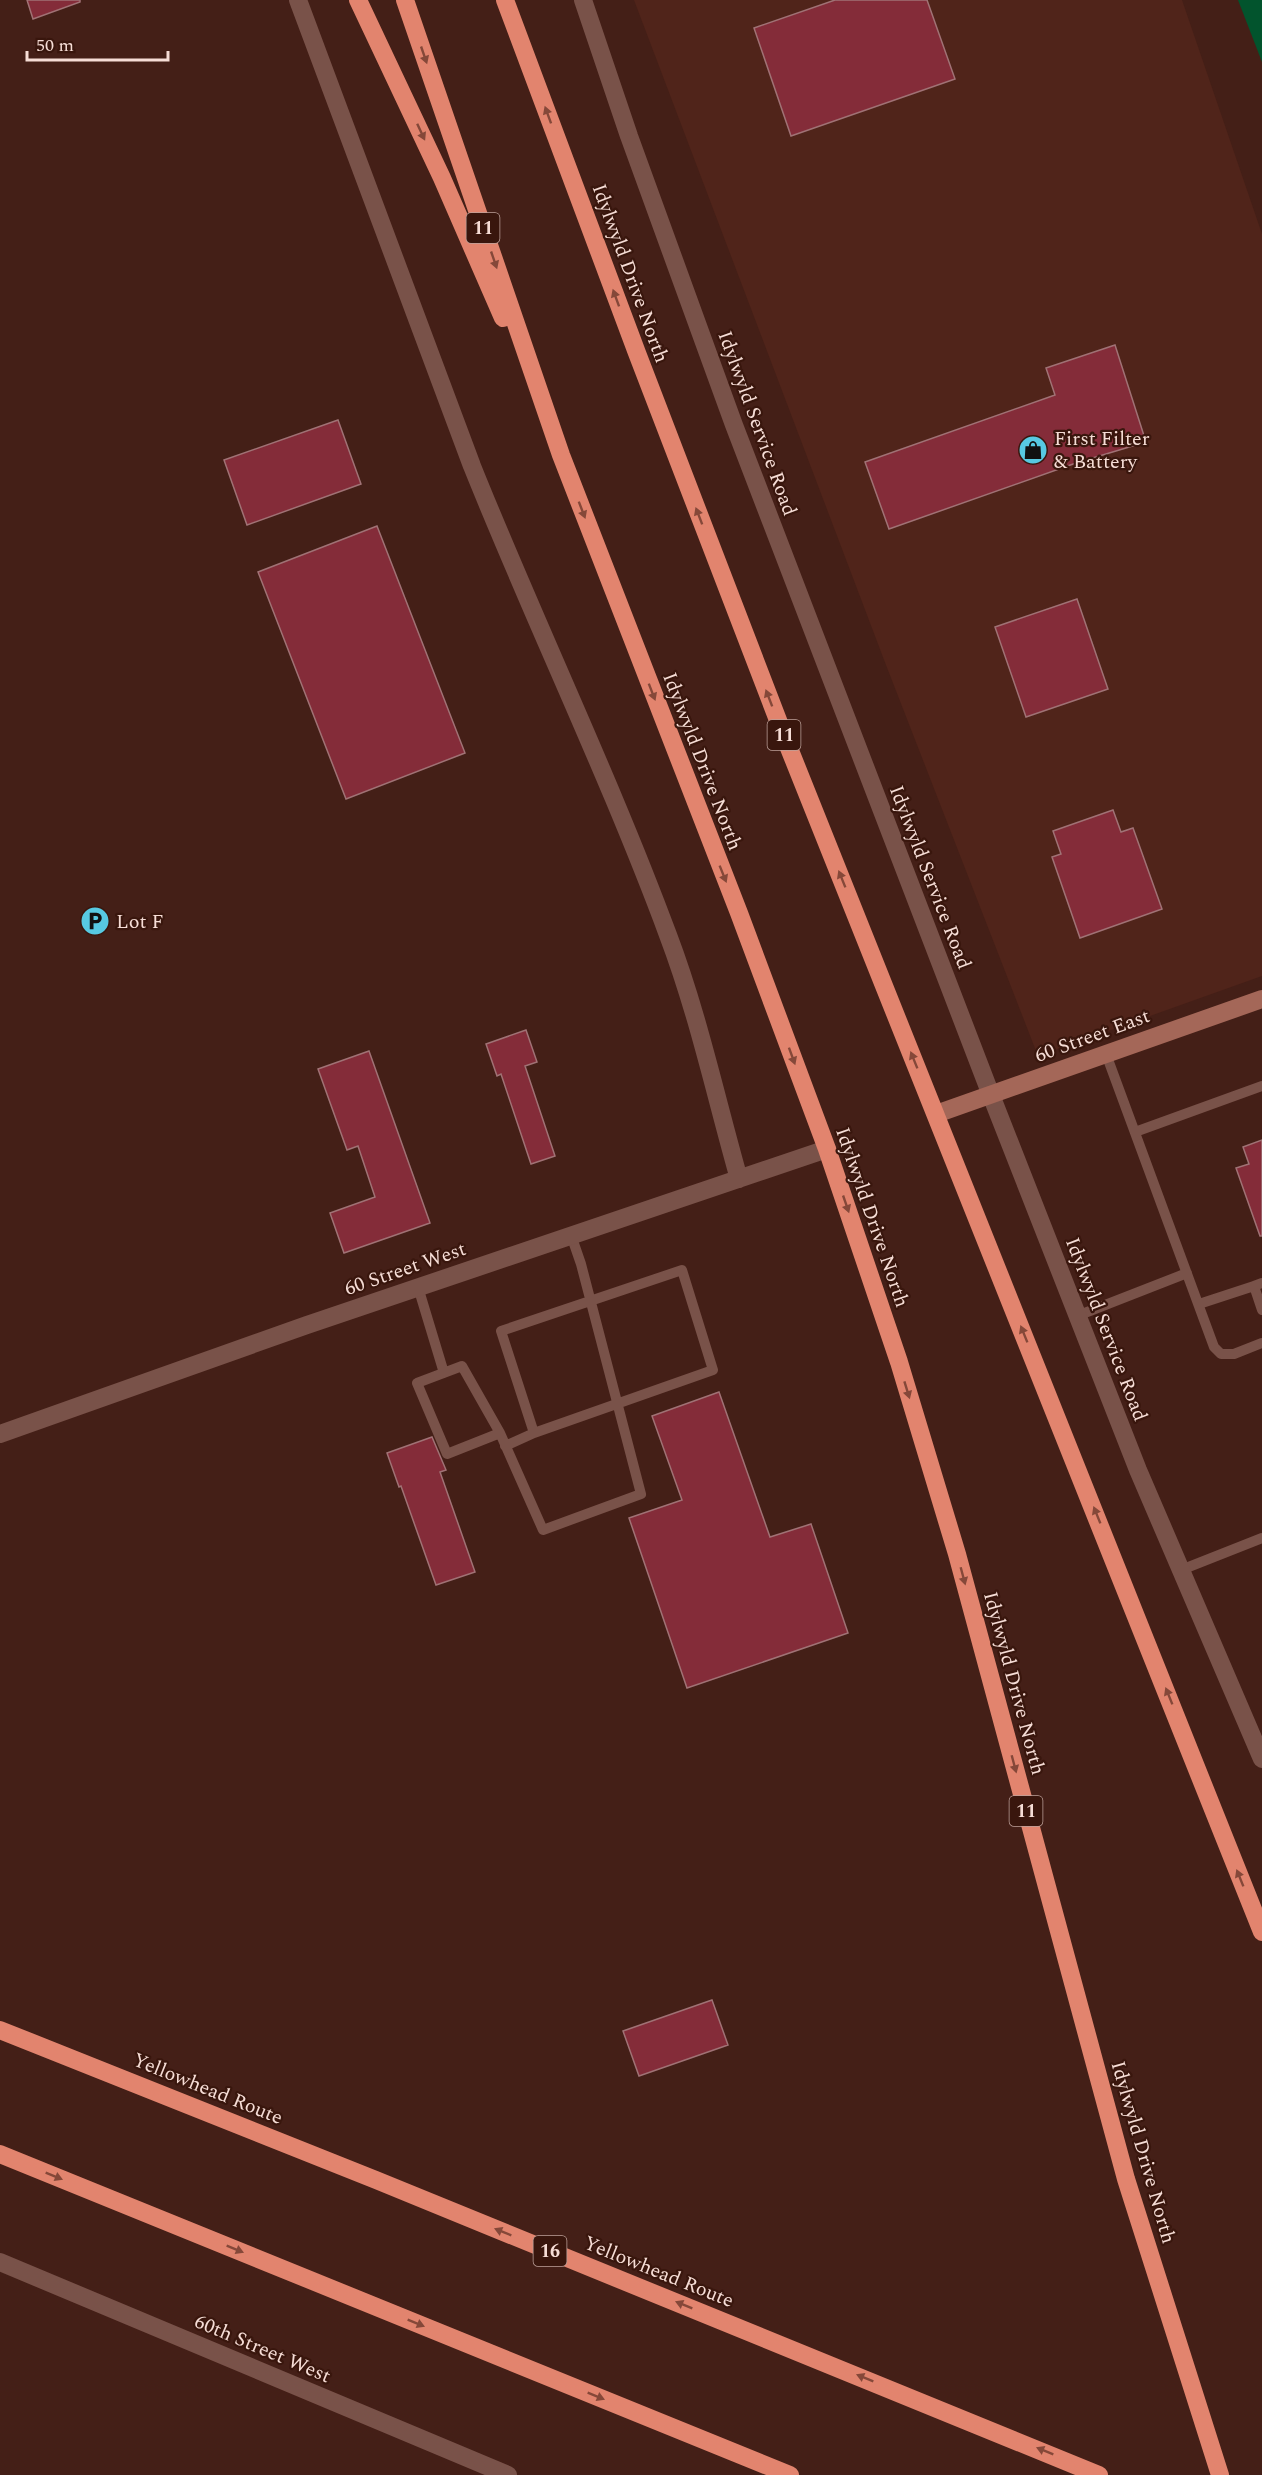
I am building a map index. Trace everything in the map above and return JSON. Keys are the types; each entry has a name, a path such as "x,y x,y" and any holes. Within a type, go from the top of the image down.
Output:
{"highway":[{"path":"358,0 442,178 561,455"},
{"name":"Idylwyld Drive North","path":"405,0 561,455 739,913 827,1149 898,1362 957,1554 1126,2179 1220,2475"},
{"name":"Idylwyld Drive North","path":"505,0 636,353 772,706 1262,1932"},
{"name":"Yellowhead Route","path":"0,2030 354,2171 1099,2475"},
{"path":"0,2154 790,2475"}],"street":[{"path":"298,0 498,532 594,749 669,938 739,1179"},
{"name":"Idylwyld Service Road","path":"583,0 629,136 734,425 991,1095 1138,1470 1262,1760"},
{"name":"60 Street East","path":"936,1114 1262,999"},
{"name":"60 Street West","path":"0,1434 418,1287 827,1149"},
{"name":"60th Street West","path":"0,2262 508,2475"}],"lane":[{"path":"1106,1054 1214,1347 1221,1354 1234,1354 1262,1343"},
{"path":"1135,1132 1262,1086"},
{"path":"500,1433 447,1454 417,1383 462,1366 500,1433 543,1530 641,1494 591,1300 571,1235"},
{"path":"505,1446 534,1433 713,1370 682,1270 501,1331 534,1433"},
{"path":"1077,1316 1187,1273"},
{"path":"1199,1305 1258,1285 1262,1310"},
{"path":"418,1287 444,1373"},
{"path":"1181,1570 1262,1538"}],"shaded area":[{"name":"First Filter & Battery","path":"634,0 1182,0 1262,234 1262,976 1038,1056 886,665"},
{"path":"1238,0 1262,0 1262,62"}],"building":[{"path":"27,0 80,0 80,2 33,19"},
{"path":"835,0 927,0 955,79 791,136 754,28"},
{"path":"1115,345 1146,442 1076,463 889,529 865,462 1055,395 1046,368"},
{"path":"338,420 361,484 247,525 224,460"},
{"path":"377,526 465,753 346,799 258,572"},
{"path":"1077,599 1108,689 1026,717 995,627"},
{"path":"1113,810 1121,832 1133,828 1162,909 1080,938 1052,857 1061,854 1053,831"},
{"path":"526,1030 537,1062 525,1066 555,1156 531,1164 501,1074 497,1076 486,1044"},
{"path":"369,1051 430,1223 344,1253 330,1213 375,1197 358,1146 347,1150 318,1069"},
{"path":"1262,1140 1262,1236 1260,1236 1236,1168 1249,1164 1243,1147"},
{"path":"719,1392 770,1537 811,1524 848,1633 687,1688 629,1518 682,1500 652,1416"},
{"path":"432,1437 446,1470 440,1472 475,1572 436,1585 387,1453"},
{"path":"712,2000 728,2045 639,2076 623,2031"}],"place":[{"name":"First Filter & Battery","path":"1033,450"},
{"name":"Lot F","path":"95,921"}]}
